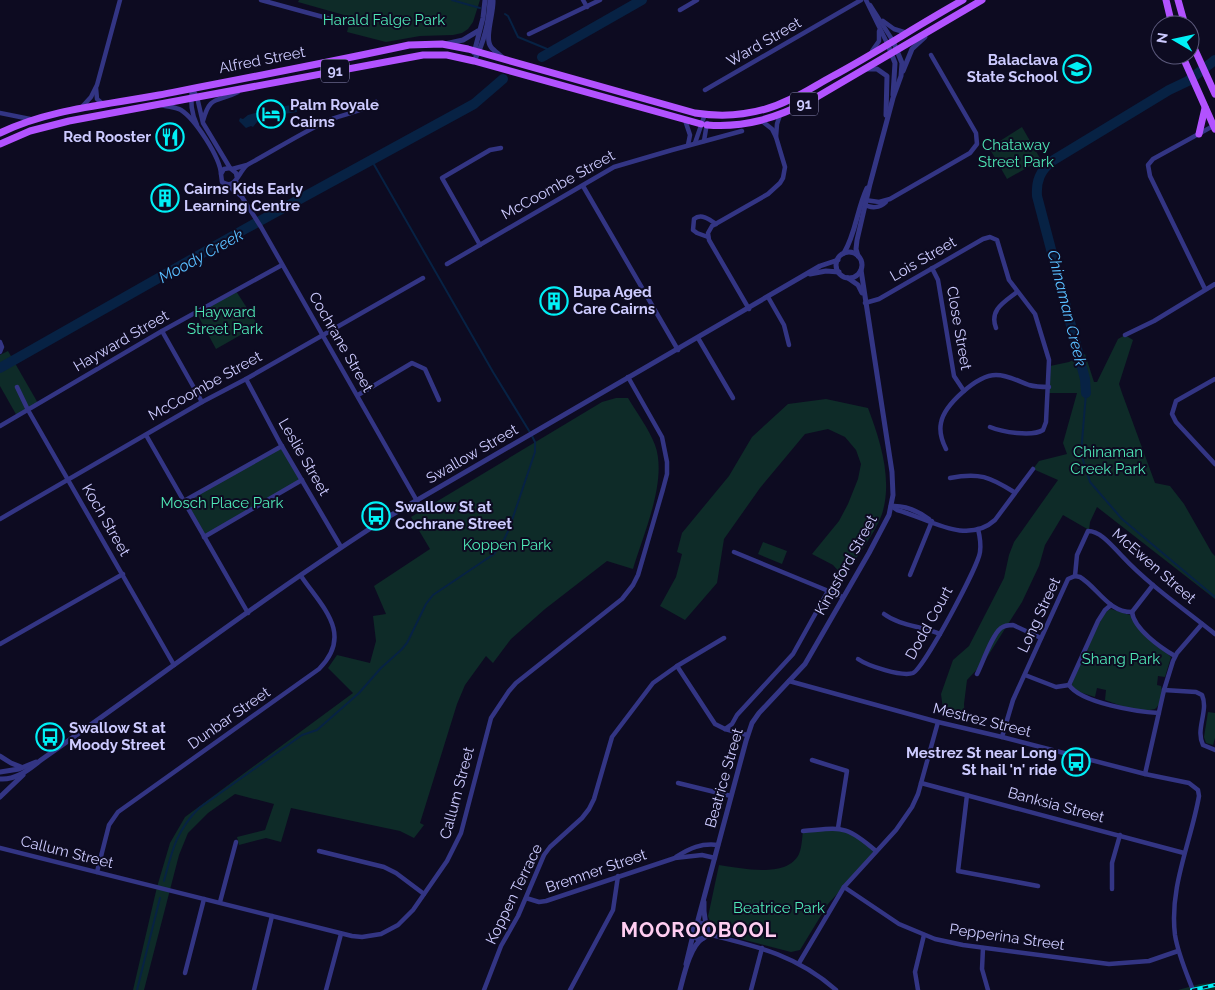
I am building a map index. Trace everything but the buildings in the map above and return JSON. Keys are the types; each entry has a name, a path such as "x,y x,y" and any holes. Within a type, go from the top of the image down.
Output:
{"main road":[{"name":"91","path":"705,114 737,115 780,104 862,60 963,0"},
{"name":"91","path":"704,125 730,126 780,116 810,101 982,0"},
{"path":"1166,0 1170,15"},
{"path":"1178,0 1182,15"},
{"name":"Alfred Street","path":"0,133 33,120 104,105 409,45 442,44 476,51 705,114"},
{"name":"Alfred Street","path":"0,144 30,131 55,124 417,55 442,55 474,61 704,125"},
{"path":"1200,61 1215,94"},
{"path":"1186,65 1214,127"},
{"path":"1199,134 1205,108"}],"street":[{"path":"80,110 91,96 96,84 120,0"},
{"path":"261,0 345,24"},
{"path":"474,61 485,0"},
{"path":"476,51 487,22 491,0"},
{"path":"491,0 493,10 488,41 491,47 506,60"},
{"path":"583,0 587,7"},
{"path":"529,34 600,0"},
{"path":"680,10 697,0"},
{"name":"Ward Street","path":"705,90 860,0"},
{"path":"866,0 891,27 908,33"},
{"path":"866,0 878,26 890,43"},
{"path":"877,14 894,51 902,63 901,76"},
{"path":"892,98 914,45 950,19"},
{"path":"862,60 878,43 880,37 878,26"},
{"path":"442,44 463,40 480,30"},
{"path":"865,202 852,236 838,260 839,272 846,277 855,276 860,270 862,263 856,249 857,240 892,98 895,68 894,51"},
{"path":"865,202 879,202 890,199 970,153 975,148 978,141 976,133 931,55"},
{"path":"865,69 877,69 887,76 885,128"},
{"path":"96,84 97,99 104,105"},
{"path":"192,88 203,123 236,173 237,179"},
{"path":"203,123 210,102 228,97 243,89"},
{"path":"194,98 193,115 220,166 221,179 227,185 232,184 246,165"},
{"path":"221,174 224,170 246,165 325,122 368,107 376,102"},
{"path":"158,105 180,109 201,133"},
{"path":"0,113 33,120"},
{"path":"704,141 705,114"},
{"path":"776,137 780,116"},
{"path":"685,120 690,134 688,145"},
{"path":"708,237 710,230 716,224 768,194 783,178 785,167 776,137 772,129 762,121"},
{"path":"695,143 704,125"},
{"path":"1205,289 1150,176 1148,165 1153,159 1214,127"},
{"name":"McCoombe Street","path":"447,264 614,167 742,131"},
{"path":"480,245 442,178 490,150 502,148"},
{"name":"Cochrane Street","path":"237,179 242,197"},
{"name":"Cochrane Street","path":"227,185 242,197 254,215 417,500"},
{"path":"583,186 678,350"},
{"path":"716,224 699,216 694,219 693,230 708,237 749,309"},
{"name":"Lois Street","path":"865,303 879,299 983,239 994,238 1000,245 1009,280 1017,292"},
{"path":"843,254 851,252 858,256"},
{"name":"Swallow Street","path":"0,779 12,778 27,772 41,760 341,547 417,500 749,309 820,266 838,260"},
{"name":"Hayward Street","path":"0,426 162,331 282,265"},
{"name":"Close Street","path":"932,268 938,280 954,376 964,391"},
{"name":"Kingsford Street","path":"789,681 805,664 884,525 893,495 892,472 860,270"},
{"name":"Swallow Street","path":"805,276 820,272 839,272"},
{"name":"Kingsford Street","path":"846,277 858,285 865,303"},
{"name":"McCoombe Street","path":"0,520 202,402 423,278"},
{"path":"1125,334 1154,321 1215,284"},
{"path":"990,427 1003,431 1032,433 1043,430 1046,422 1049,387 1049,360 1038,322 1032,309 1017,292 997,308 994,319 996,328"},
{"path":"768,297 784,325 790,345"},
{"path":"162,331 202,402"},
{"path":"698,338 733,398"},
{"path":"0,342 2,347 0,352"},
{"path":"358,395 412,363 425,369 439,400"},
{"path":"946,449 942,441 940,427 942,417 964,391 980,378 994,375 1007,376 1030,385 1049,387"},
{"name":"Callum Street","path":"0,848 341,934 362,937 371,936 389,930 406,918 447,861 458,842 487,728 496,708 516,683 622,600 638,575 667,474 667,462 662,437 628,377"},
{"name":"Leslie Street","path":"246,379 282,446 341,547"},
{"path":"1215,379 1178,399 1173,405 1172,410 1176,422 1215,464"},
{"name":"Koch Street","path":"17,387 28,410 174,665"},
{"path":"146,435 248,613"},
{"path":"184,501 282,446"},
{"path":"891,506 906,508 924,515 932,521 959,531 978,530 995,520 1033,469"},
{"path":"950,478 983,476 995,480 1014,492"},
{"path":"204,536 302,480"},
{"path":"910,575 932,521"},
{"name":"Dodd Court","path":"858,659 867,665 899,673 909,674 919,668 940,634 979,558 980,541 978,530"},
{"name":"McEwen Street","path":"1076,576 1077,556 1090,530 1113,546 1129,564 1215,634"},
{"path":"734,552 843,597"},
{"path":"0,644 123,574"},
{"name":"Dunbar Street","path":"97,872 109,826 118,812 325,663 335,640 334,625 301,576"},
{"name":"Long Street","path":"1002,737 1010,708 1068,579 1076,576 1084,579 1111,605 1120,610 1132,612"},
{"path":"1153,584 1132,612 1132,617 1145,634 1175,656"},
{"name":"Kingsford Street","path":"725,729 732,724 737,715 793,654 828,591"},
{"path":"1025,675 1051,686 1062,687 1069,685 1098,621 1105,610 1111,605"},
{"path":"884,614 892,619 940,634"},
{"path":"1145,774 1164,690 1175,656 1202,624"},
{"path":"977,674 993,640 1001,628 1013,625 1041,638"},
{"name":"Koppen Terrace","path":"484,990 501,946 526,898 544,855 589,809 594,799 609,744 616,731 654,683 677,666 724,638"},
{"path":"677,666 711,719 719,727 748,735"},
{"name":"Mestrez Street","path":"789,681 938,722 1145,774 1189,783 1198,790 1198,803 1184,853"},
{"name":"Beatrice Street","path":"696,924 748,735 759,713 789,681"},
{"path":"1069,685 1078,694 1105,703 1134,711 1159,713"},
{"path":"1164,690 1196,692 1202,695 1204,702 1200,737 1203,745 1215,750"},
{"path":"799,963 844,887 906,819 922,783 938,722"},
{"path":"0,756 22,768"},
{"name":"Swallow Street","path":"0,772 22,768 41,760"},
{"path":"812,760 847,771 838,828"},
{"path":"0,798 27,772"},
{"path":"678,783 731,796"},
{"name":"Banksia Street","path":"922,783 1184,853"},
{"path":"967,795 958,871 1038,886"},
{"path":"803,830 838,828 856,834 876,851"},
{"path":"1112,890 1112,863 1120,835"},
{"path":"220,902 236,842"},
{"name":"Bremner Street","path":"675,858 687,850 703,844 718,845"},
{"path":"319,852 384,867 396,873 424,894"},
{"path":"1184,853 1178,882 1174,926 1178,951 1193,990"},
{"name":"Bremner Street","path":"526,898 538,902 546,901 675,858 702,855 715,858"},
{"path":"570,990 613,910 618,876"},
{"name":"Pepperina Street","path":"844,887 899,924 924,935 948,942 1109,964 1149,961 1178,951"},
{"name":"Beatrice Street","path":"705,894 704,911 706,927"},
{"path":"185,973 204,899"},
{"path":"254,990 272,916"},
{"path":"680,990 695,945 705,936 706,927 700,923 692,928 693,935 687,955 686,969"},
{"path":"326,990 341,934"},
{"path":"693,935 697,938 705,936 762,948 799,963 836,990"},
{"path":"918,990 915,972 924,935"},
{"path":"751,990 762,948"},
{"path":"982,948 982,969 988,990"}],"green space":[{"name":"Harald Falge Park","path":"299,0 480,0 473,22 462,33 420,36 386,42 347,32 351,17 298,2"},
{"name":"Chataway Street Park","path":"1022,127 1041,160 1007,179 991,151 992,146"},
{"name":"Hayward Street Park","path":"236,291 258,325 216,349 196,312"},
{"name":"Chinaman Creek Park","path":"1125,335 1133,340 1119,384 1122,393 1155,483 1170,486 1184,504 1215,556 1215,599 1097,507 1090,522 1089,530 1063,515 1045,545 1039,566 1022,602 984,662 967,680 964,704 965,721 944,717 941,694 953,660 969,646 1004,578 1014,542 1058,480 1033,469 1039,461 1067,454 1063,443 1077,393 1048,393 1050,366 1069,362 1085,354 1094,382 1097,382 1118,339"},
{"path":"8,351 39,405 17,416 0,386 0,355"},
{"name":"Koppen Park","path":"616,398 628,398 655,445 658,459 658,474 653,507 633,569 607,561 545,609 511,639 493,663 486,656 465,685 457,704 420,823 424,825 414,838 400,831 291,808 281,842 266,838 239,845 237,837 265,830 274,804 235,794 208,813 188,833 179,855 144,990 133,990 157,887 170,843 185,817 353,693 328,668 337,655 370,663 376,641 373,616 386,614 374,586 430,549 411,517 602,402"},
{"path":"826,399 868,408 881,446 886,474 885,501 879,522 844,577 833,565 812,554 839,521 858,479 861,464 856,450 845,437 828,429 805,434 760,488 724,539 717,583 685,620 660,606 676,577 682,554 677,552 682,533 729,476 752,437 788,404"},
{"name":"Mosch Place Park","path":"282,446 302,480 204,537 184,501"},
{"path":"763,542 787,551 782,564 758,554"},
{"name":"Shang Park","path":"1111,609 1130,615 1141,631 1171,657 1165,677 1158,676 1157,685 1161,686 1162,695 1159,705 1155,709 1142,710 1123,707 1105,700 1106,690 1097,688 1095,697 1079,692 1072,686 1097,627 1106,612"},
{"path":"1208,712 1215,713 1215,738 1213,745 1206,743 1204,737"},
{"name":"Beatrice Park","path":"838,828 856,835 877,850 828,904 800,950 791,952 714,932 708,916 719,865 763,870 785,867 793,862 799,854 803,831"},
{"path":"1215,983 1215,990 1178,990 1200,984"}],"water":[{"path":"296,104 297,112 277,115 276,108"},
{"path":"259,112 262,116 253,127 246,128 239,121 240,118 243,119 248,115"}],"waterway":[{"path":"452,0 480,8"},
{"name":"Moody Creek","path":"542,57 642,0"},
{"path":"505,14 508,16 518,37 552,51"},
{"name":"Chinaman Creek","path":"1086,393 1085,379 1037,196 1037,186 1040,177 1044,169 1052,161 1169,90 1188,81 1215,60"},
{"name":"Moody Creek","path":"0,368 245,229 474,104 503,79"},
{"path":"164,881 180,833 199,808 302,735 317,730 359,693 381,668 401,650 407,643 426,604 433,595 494,554 502,544 509,529 535,452 535,442 531,434 493,372 372,161"},
{"name":"Chinaman Creek","path":"1086,393 1081,454 1090,482 1122,519 1215,597"},
{"path":"137,990 160,898"}],"railway":[{"path":"1192,990 1215,985"}],"place":[{"name":"Balaclava State School","path":"1077,69"},
{"name":"Palm Royale Cairns","path":"271,114"},
{"name":"Red Rooster","path":"170,137"},
{"name":"Cairns Kids Early Learning Centre","path":"165,198"},
{"name":"Bupa Aged Care Cairns","path":"554,301"},
{"name":"Swallow St at Cochrane Street","path":"376,516"},
{"name":"Swallow St at Moody Street","path":"50,737"},
{"name":"Mestrez St near Long St hail 'n' ride","path":"1076,762"}],"district":[{"name":"MOOROOBOOL","path":"699,930"}]}
